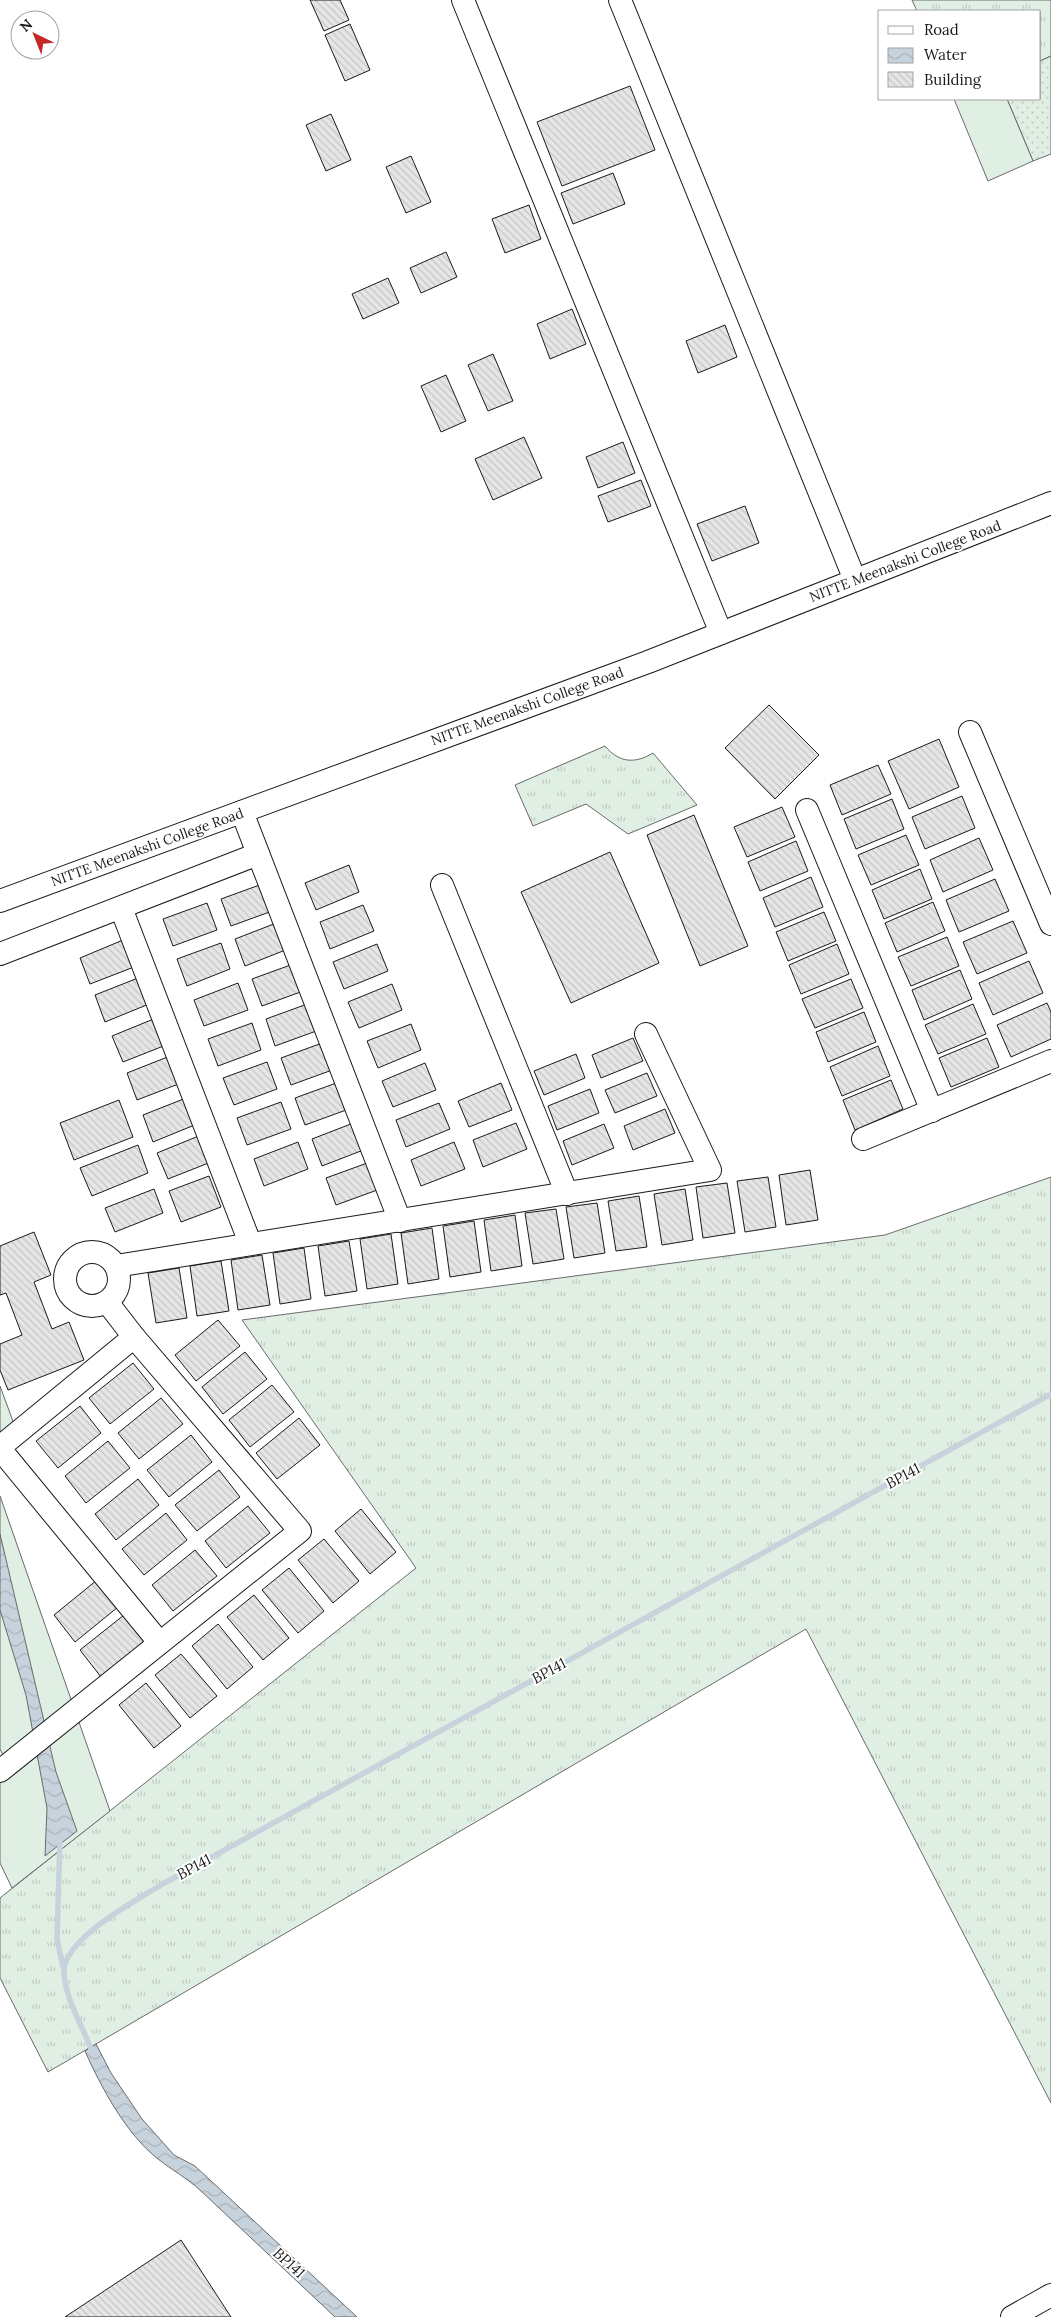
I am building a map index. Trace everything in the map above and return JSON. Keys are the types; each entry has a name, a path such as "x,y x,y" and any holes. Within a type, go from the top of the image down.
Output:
{"street":[{"path":"463,0 721,633"},
{"path":"620,0 855,580"},
{"name":"NITTE Meenakshi College Road","path":"0,902 721,633 1051,503"},
{"path":"970,732 1051,924"},
{"path":"807,810 932,1111"},
{"path":"242,812 400,1221"},
{"path":"0,954 258,854"},
{"path":"442,886 567,1194"},
{"path":"121,908 250,1243"},
{"path":"116,1266 710,1170 646,1034"},
{"path":"863,1139 1051,1061"},
{"path":"92,1253 108,1257 116,1266 119,1279 118,1287 115,1294 107,1302 95,1306 79,1303 68,1290 67,1272 76,1258 92,1253"},
{"path":"0,1771 300,1531 134,1337 107,1302"},
{"path":"134,1337 0,1448 159,1642"},
{"path":"1012,2317 1051,2294"}],"green space":[{"path":"912,0 1051,0 1051,56 1041,61 1041,10 917,10"},
{"path":"1051,56 1051,154 1033,161 1007,100 1041,100 1041,61"},
{"path":"954,100 1007,100 1033,161 988,181"},
{"path":"605,746 616,756 628,760 640,759 653,753 697,805 628,834 586,804 533,826 515,785"},
{"path":"1051,1177 1051,2103 806,1629 48,2072 0,1978 0,1898 416,1568 242,1320 885,1235"},
{"path":"0,1386 14,1424 0,1437"},
{"path":"0,1496 110,1811 12,1888 0,1863 0,1772 9,1768 0,1749"}],"water":[{"path":"0,1534 56,1772 77,1831 45,1856 47,1808 26,1695 0,1610"},
{"path":"96,2044 111,2073 142,2119 174,2155 195,2166 357,2317 335,2317 201,2191 146,2149 115,2109 91,2065 85,2051"}],"building":[{"path":"310,0 340,0 349,20 324,31"},
{"path":"350,24 370,70 345,81 325,35"},
{"path":"630,86 655,150 562,186 537,122"},
{"path":"331,114 351,160 326,171 306,125"},
{"path":"411,156 431,202 406,213 386,167"},
{"path":"613,173 625,204 573,224 561,193"},
{"path":"529,205 541,239 505,253 492,219"},
{"path":"446,252 457,277 421,293 410,268"},
{"path":"388,278 399,303 363,319 352,294"},
{"path":"572,309 586,344 550,359 537,324"},
{"path":"725,325 737,357 698,373 686,341"},
{"path":"493,354 513,401 488,411 468,365"},
{"path":"446,375 466,421 441,432 421,386"},
{"path":"524,437 542,478 493,500 475,459"},
{"path":"623,442 635,473 598,488 586,457"},
{"path":"641,480 651,506 608,522 598,496"},
{"path":"745,506 759,543 712,561 697,524"},
{"path":"769,705 819,755 775,799 725,748"},
{"path":"939,739 959,787 909,809 888,761"},
{"path":"878,765 891,794 842,815 830,785"},
{"path":"962,796 975,828 925,849 912,817"},
{"path":"892,799 904,829 856,849 844,819"},
{"path":"782,807 795,837 747,857 734,827"},
{"path":"694,815 748,946 700,966 647,835"},
{"path":"906,835 919,865 871,885 858,855"},
{"path":"979,838 993,870 943,892 930,860"},
{"path":"796,841 808,871 760,891 748,862"},
{"path":"610,852 659,963 571,1003 521,892"},
{"path":"349,865 359,892 316,910 305,883"},
{"path":"920,869 932,899 884,919 872,890"},
{"path":"811,877 823,907 775,927 763,898"},
{"path":"995,879 1009,911 959,932 946,900"},
{"path":"265,883 275,910 231,926 221,899"},
{"path":"933,902 945,931 897,952 885,923"},
{"path":"207,903 217,930 173,946 163,919"},
{"path":"363,905 374,931 330,949 320,922"},
{"path":"824,912 836,941 788,961 776,932"},
{"path":"1013,921 1027,953 977,974 963,942"},
{"path":"279,922 288,949 245,966 235,939"},
{"path":"947,937 959,966 911,986 898,957"},
{"path":"123,940 134,967 90,984 80,958"},
{"path":"221,943 230,969 187,986 177,959"},
{"path":"377,944 388,971 344,989 333,962"},
{"path":"837,944 849,974 801,994 789,965"},
{"path":"1029,961 1043,993 993,1015 979,983"},
{"path":"296,963 306,990 262,1006 252,979"},
{"path":"960,970 972,999 924,1020 912,990"},
{"path":"138,978 149,1004 105,1022 95,995"},
{"path":"851,979 863,1008 815,1028 802,999"},
{"path":"238,983 248,1010 204,1026 194,1000"},
{"path":"392,984 402,1010 359,1028 348,1002"},
{"path":"310,1003 319,1030 275,1046 266,1019"},
{"path":"1047,1003 1051,1012 1051,1039 1011,1057 997,1025"},
{"path":"973,1004 986,1034 938,1054 925,1025"},
{"path":"864,1012 876,1042 828,1062 816,1032"},
{"path":"156,1018 166,1045 123,1062 112,1036"},
{"path":"252,1023 261,1050 218,1066 208,1039"},
{"path":"411,1024 421,1050 378,1068 367,1041"},
{"path":"633,1038 643,1061 601,1078 592,1055"},
{"path":"987,1038 999,1067 951,1087 939,1058"},
{"path":"325,1042 335,1069 291,1085 281,1058"},
{"path":"878,1046 890,1076 842,1096 830,1067"},
{"path":"576,1054 585,1078 544,1095 534,1071"},
{"path":"170,1056 181,1083 137,1100 127,1073"},
{"path":"267,1062 277,1089 234,1105 223,1078"},
{"path":"425,1063 436,1090 393,1107 382,1081"},
{"path":"647,1073 657,1096 615,1113 605,1090"},
{"path":"891,1080 903,1109 855,1130 843,1100"},
{"path":"339,1082 349,1109 305,1125 295,1098"},
{"path":"501,1083 512,1110 469,1127 458,1101"},
{"path":"590,1089 599,1113 557,1130 548,1106"},
{"path":"186,1098 197,1124 153,1142 143,1115"},
{"path":"119,1100 133,1137 74,1160 60,1123"},
{"path":"281,1102 291,1129 247,1145 237,1118"},
{"path":"439,1103 450,1129 406,1147 396,1120"},
{"path":"665,1109 675,1133 633,1150 624,1126"},
{"path":"356,1122 366,1149 322,1166 312,1139"},
{"path":"516,1123 527,1149 483,1167 473,1140"},
{"path":"604,1124 614,1148 572,1165 563,1141"},
{"path":"201,1135 211,1162 168,1179 157,1153"},
{"path":"298,1142 308,1169 264,1186 254,1159"},
{"path":"454,1142 465,1169 421,1186 411,1160"},
{"path":"138,1145 148,1173 92,1196 80,1168"},
{"path":"370,1162 380,1189 336,1205 326,1178"},
{"path":"810,1170 818,1220 786,1225 779,1175"},
{"path":"209,1176 221,1207 181,1222 169,1191"},
{"path":"768,1177 776,1227 745,1232 737,1181"},
{"path":"727,1183 735,1233 703,1238 696,1187"},
{"path":"154,1189 163,1213 115,1232 105,1208"},
{"path":"685,1189 693,1240 662,1245 654,1194"},
{"path":"639,1196 647,1247 616,1251 608,1201"},
{"path":"597,1203 605,1253 574,1258 566,1207"},
{"path":"556,1209 564,1259 533,1264 525,1213"},
{"path":"515,1215 522,1266 491,1271 484,1220"},
{"path":"474,1221 481,1272 450,1277 443,1226"},
{"path":"432,1228 439,1279 408,1284 401,1233"},
{"path":"34,1232 51,1275 34,1282 52,1329 69,1322 84,1360 8,1390 0,1370 0,1344 22,1335 6,1293 0,1295 0,1246"},
{"path":"391,1234 398,1284 367,1289 360,1239"},
{"path":"349,1241 357,1291 325,1296 318,1246"},
{"path":"304,1248 311,1299 280,1304 273,1253"},
{"path":"262,1255 270,1305 238,1310 231,1260"},
{"path":"221,1261 229,1311 197,1316 190,1266"},
{"path":"179,1268 187,1318 156,1323 148,1273"},
{"path":"218,1320 240,1346 196,1381 175,1355"},
{"path":"245,1352 267,1379 223,1414 202,1387"},
{"path":"133,1363 154,1389 110,1424 89,1398"},
{"path":"272,1385 294,1412 250,1447 229,1420"},
{"path":"161,1398 183,1424 139,1459 118,1433"},
{"path":"80,1406 101,1433 58,1468 36,1441"},
{"path":"299,1418 320,1445 277,1479 256,1453"},
{"path":"191,1435 212,1462 169,1497 147,1470"},
{"path":"108,1441 130,1468 86,1503 65,1476"},
{"path":"219,1470 240,1497 197,1531 175,1505"},
{"path":"138,1479 159,1505 116,1540 95,1514"},
{"path":"248,1506 270,1533 226,1568 205,1541"},
{"path":"361,1509 396,1552 370,1574 335,1531"},
{"path":"166,1513 187,1540 144,1575 122,1549"},
{"path":"324,1539 359,1581 333,1603 298,1560"},
{"path":"195,1550 217,1576 173,1611 152,1585"},
{"path":"289,1568 324,1611 298,1633 262,1590"},
{"path":"97,1580 118,1607 75,1642 54,1615"},
{"path":"254,1595 289,1638 263,1660 227,1617"},
{"path":"124,1615 145,1642 101,1677 80,1650"},
{"path":"218,1624 253,1667 227,1689 192,1646"},
{"path":"181,1654 217,1696 190,1718 155,1675"},
{"path":"146,1683 181,1726 154,1748 119,1705"},
{"path":"181,2240 231,2317 65,2317"}],"waterway":[{"name":"BP141","path":"93,2054 71,2003 64,1972 67,1959 75,1947 88,1934 119,1910 161,1885 1051,1394"},
{"name":"BP141","path":"60,1839 57,1939 63,1967"}]}
